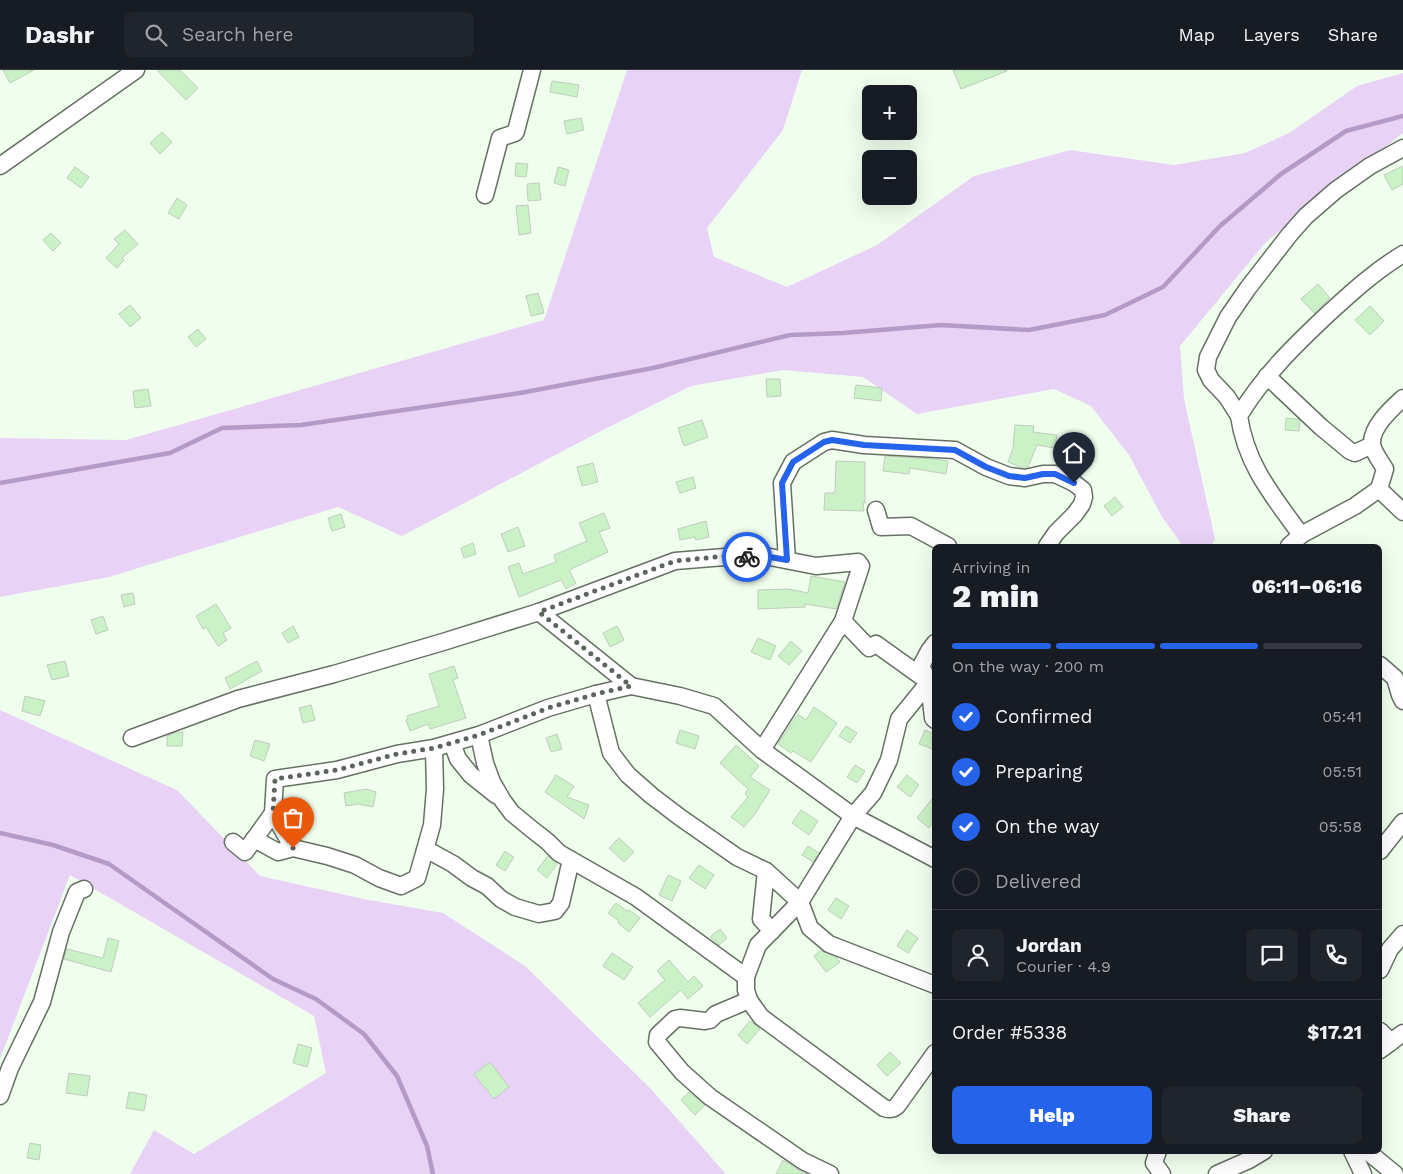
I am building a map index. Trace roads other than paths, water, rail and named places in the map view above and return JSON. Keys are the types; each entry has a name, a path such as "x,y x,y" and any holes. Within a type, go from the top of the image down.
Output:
{"street":[{"path":"0,166 136,70"},
{"path":"485,195 500,138 516,131 532,70"},
{"path":"1301,535 1264,484 1246,444 1239,416 1227,397 1211,380 1206,370 1208,358 1228,317 1248,288 1306,216 1336,190 1370,166 1403,148"},
{"path":"1239,416 1250,397 1267,376 1308,332 1370,276 1403,254"},
{"path":"1267,376 1350,451 1355,453 1372,445"},
{"path":"1291,544 1301,535 1354,506 1379,488 1385,469 1372,445 1373,434 1386,414 1403,398"},
{"path":"787,560 782,483 793,462 824,442 832,440 864,445 955,450 986,467 1009,476 1025,478 1043,474 1055,474 1074,483 1083,490 1082,504 1048,544"},
{"path":"1379,488 1403,512"},
{"path":"876,510 881,528 911,526 944,544"},
{"path":"132,738 238,699 343,671 539,612 675,561 725,556 770,557 816,566 858,562 861,566 843,621 762,750"},
{"path":"539,612 631,686"},
{"path":"843,621 869,648 876,644 929,682"},
{"path":"932,647 921,666 929,682 932,718"},
{"path":"1382,667 1395,678 1403,701"},
{"path":"767,925 800,902 853,816 873,793 889,760 899,718 929,682"},
{"path":"233,842 245,852 273,813 275,779 337,770 397,754 434,748 479,735 548,708 631,686 680,696 714,706 762,750 853,816 932,857"},
{"path":"596,694 611,753 628,775 652,796 737,858 766,871 800,902 810,928 830,944 932,984"},
{"path":"479,735 492,782 512,812 560,853 636,897 746,977"},
{"path":"452,743 458,759 471,774 503,801"},
{"path":"254,839 278,852 293,848 346,862 401,886 417,878 432,825 435,789 434,748"},
{"path":"273,813 293,848"},
{"path":"1382,848 1403,822"},
{"path":"425,850 453,864 515,907 539,914 555,912 561,903 570,860"},
{"path":"766,871 767,925 746,977 746,990 761,1017 889,1110 897,1106 932,1057"},
{"path":"0,1096 10,1068 42,1002 61,932 77,892 84,889"},
{"path":"1382,966 1390,949 1403,934"},
{"path":"750,1000 716,1014 710,1020 675,1019 658,1035 657,1042 682,1072 710,1097 802,1160 830,1174"},
{"path":"1157,1154 1154,1163 1162,1174"},
{"path":"1217,1174 1259,1154"},
{"path":"1353,1154 1363,1174"},
{"path":"1371,1154 1396,1174"}],"waterway":[{"path":"0,483 170,453 222,428 301,425 520,393 653,368 790,335 843,333 941,325 1029,330 1105,315 1163,287 1220,226 1281,174 1346,131 1403,116"},
{"path":"0,833 53,845 109,864 273,979 316,999 364,1034 397,1076 427,1146 433,1174"}]}
